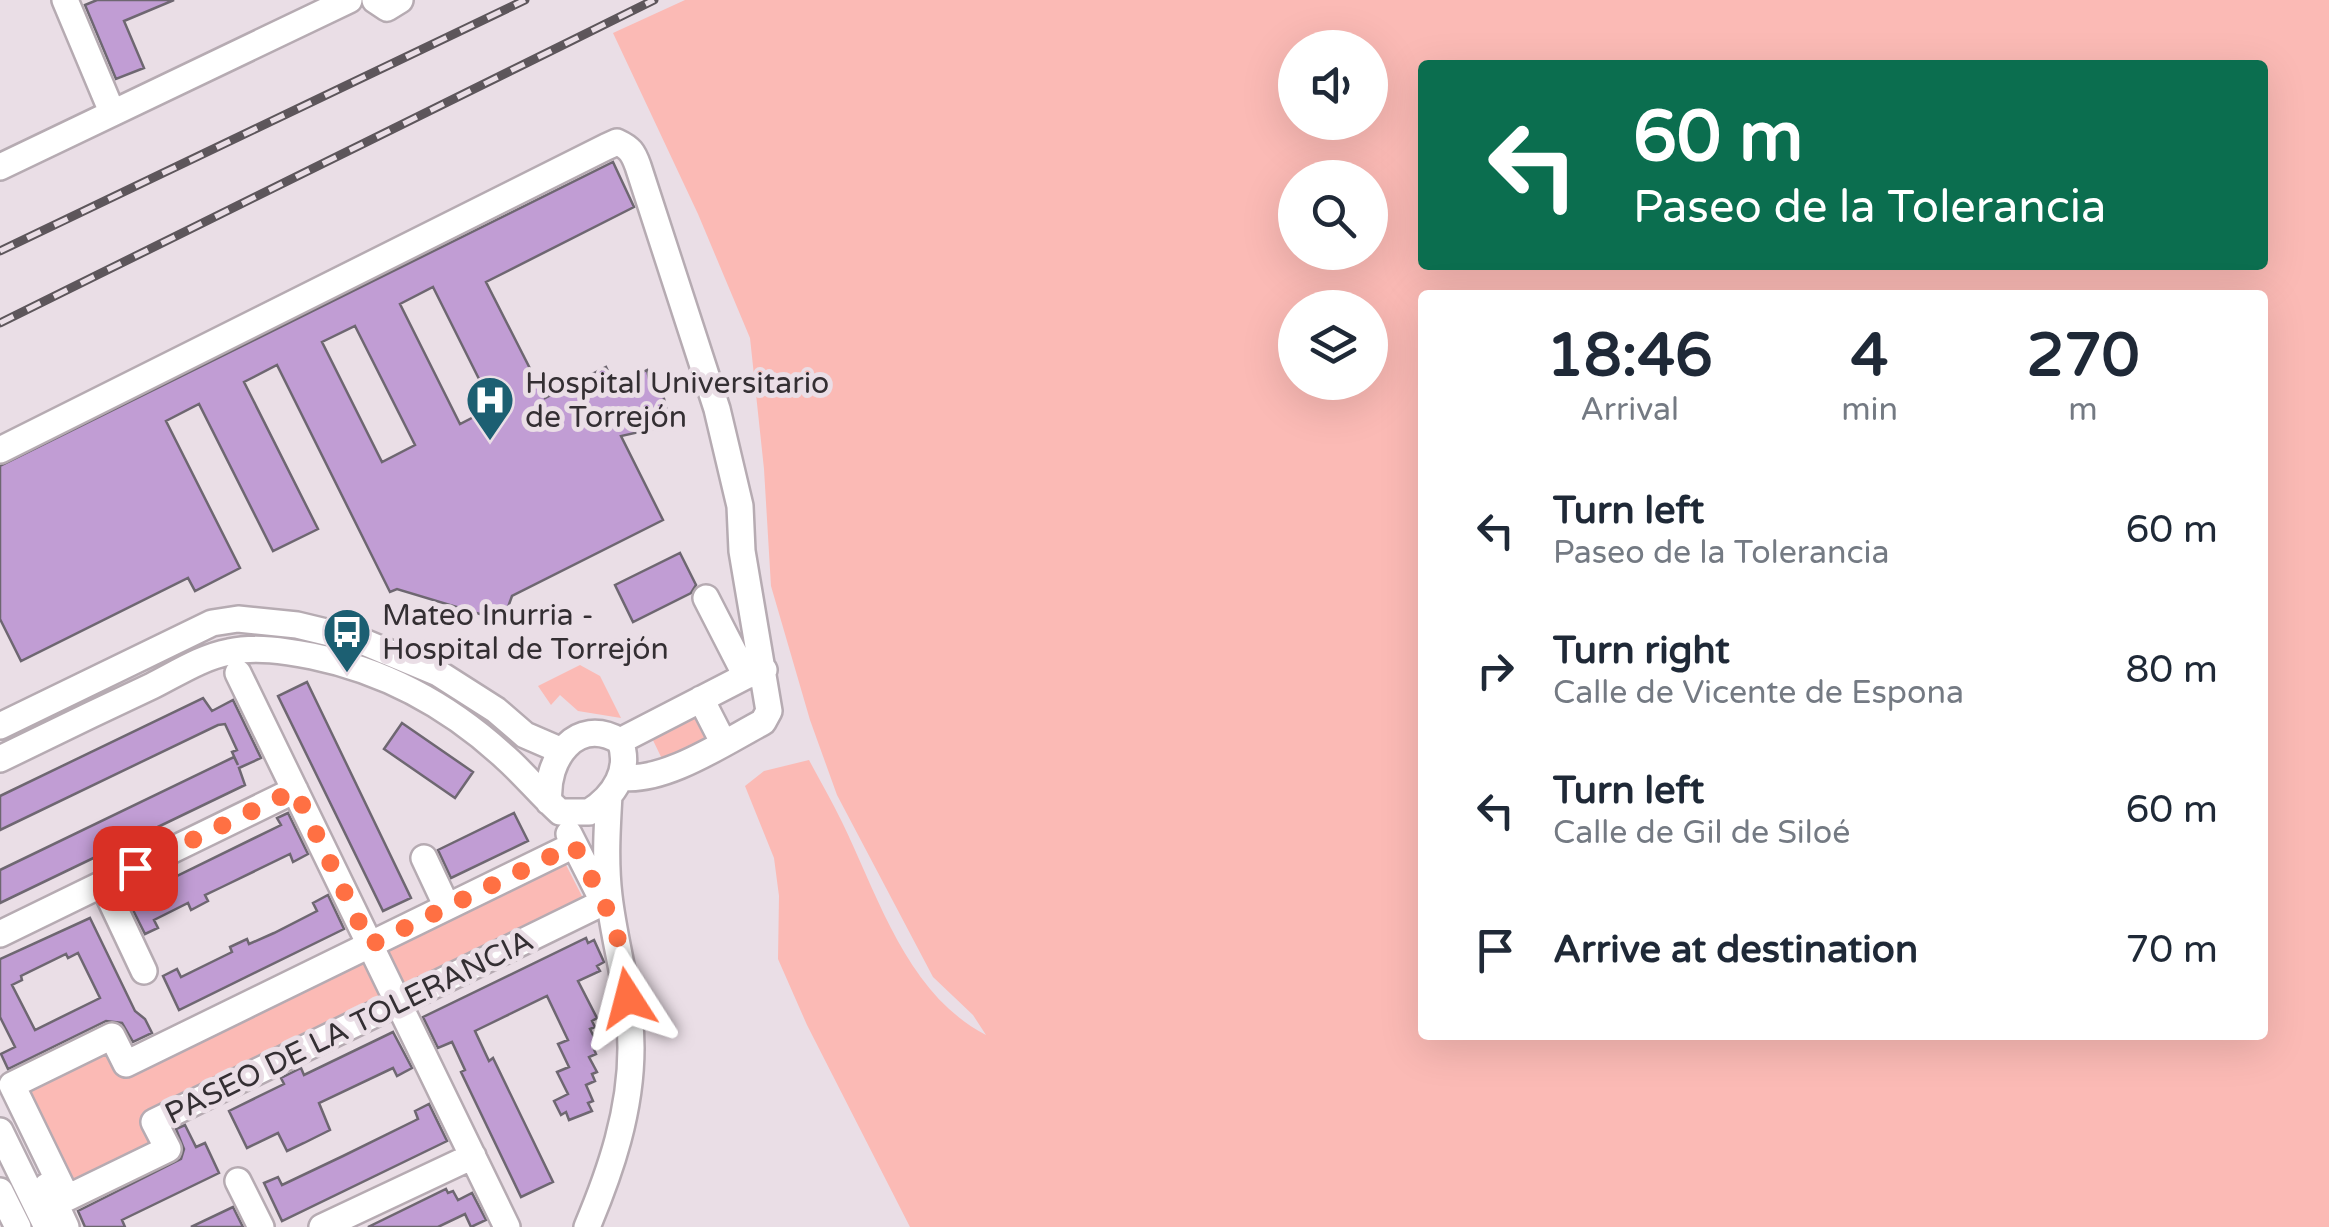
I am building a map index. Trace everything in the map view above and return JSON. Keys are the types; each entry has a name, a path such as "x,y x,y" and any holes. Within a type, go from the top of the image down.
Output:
{"street":[{"path":"65,0 112,112"},
{"path":"0,166 349,0"},
{"path":"375,0 388,8 400,0"},
{"path":"0,450 617,142 633,152 717,409 740,506 755,673"},
{"path":"0,759 213,656 255,649 290,652 351,664 422,695 476,731 555,807 590,812 614,786 660,774 763,722 769,711 755,673 706,598"},
{"path":"0,726 212,623 238,619 297,625 360,640 438,673 496,710 525,734 562,750"},
{"path":"238,673 507,1227"},
{"path":"620,740 755,673"},
{"path":"701,699 723,742"},
{"path":"587,1227 609,1175 625,1114 631,1050 628,998 619,942 609,897 614,786 626,755 620,740 606,732 586,733 562,750 548,782 555,807 604,902 619,942"},
{"path":"0,934 295,790"},
{"name":"PASEO DE LA TOLERANCIA","path":"574,845 126,1064 112,1036 12,1085 67,1198 168,1149 154,1122 604,902"},
{"path":"424,858 447,906"},
{"path":"102,884 144,971"},
{"path":"0,1088 66,1227"},
{"path":"0,1131 47,1227"},
{"path":"322,1227 472,1156"},
{"path":"238,1181 260,1227"},
{"path":"0,1191 18,1227"}],"shaded area":[{"path":"685,0 2329,0 2329,1227 910,1227 807,1025 778,959 779,896 774,858 745,786 764,771 809,760 915,970 959,1017 986,1035 973,1015 933,977 837,795 810,720 771,586 750,338 698,214 613,33"},
{"path":"580,665 600,676 621,718 578,711 560,695 551,705 538,686"},
{"path":"698,710 712,736 663,761 650,734"},
{"path":"563,859 586,904 406,993 384,946"},
{"path":"367,953 389,1001 144,1118 157,1147 70,1188 21,1086 108,1045 121,1070"}],"building":[{"path":"97,0 174,0 124,21 144,68 116,79 85,5"},
{"name":"Hospital Universitario de Torrejón","path":"613,162 634,207 486,282 545,398 606,367 615,386 647,370 652,392 662,390 670,425 621,436 663,520 512,596 503,621 397,589 390,592 277,365 244,382 318,529 273,551 199,404 166,421 240,568 195,591 188,578 21,661 0,619 0,466","holes":["433,287 493,407 460,424 400,304","355,326 415,445 382,462 322,342"]},
{"path":"680,553 696,585 691,593 633,622 615,585"},
{"path":"307,682 411,898 383,911 278,696"},
{"path":"203,698 212,711 233,700 261,758 239,768 245,785 0,903 0,870 234,757 238,765 232,752 237,750 225,724 218,725 0,830 0,796"},
{"path":"402,723 473,772 455,798 384,749"},
{"path":"288,813 308,854 293,862 290,854 205,895 208,901 191,910 188,903 154,920 158,928 145,934 128,900 281,825 277,818"},
{"path":"514,813 528,841 451,878 438,850"},
{"path":"328,895 344,929 179,1010 163,976 177,969 181,977 232,952 230,947 274,933 317,911 313,903"},
{"path":"90,918 135,1011 145,1019 152,1033 133,1042 122,1023 106,1021 8,1069 1,1054 15,1047 0,1017 0,959","holes":["78,953 100,998 35,1030 12,985 22,980 21,976 66,954 68,958"]},
{"path":"586,938 588,943 594,940 604,962 597,966 600,971 578,981 597,1018 592,1021 595,1027 590,1029 598,1045 593,1047 596,1054 589,1057 597,1072 592,1074 595,1081 586,1085 593,1101 588,1103 592,1111 569,1120 566,1112 561,1115 554,1101 568,1094 557,1072 569,1067 558,1044 568,1040 547,996 475,1031 489,1061 493,1058 553,1182 521,1197 461,1072 465,1070 452,1042 438,1048 423,1017"},
{"path":"393,1032 412,1068 397,1076 393,1068 319,1103 330,1130 304,1143 287,1151 278,1133 247,1148 229,1111 284,1084 281,1078 301,1068 304,1075"},
{"path":"429,1104 447,1141 282,1221 264,1183 278,1177 282,1185 343,1156 418,1119 415,1111"},
{"path":"185,1125 196,1147 205,1143 219,1173 122,1220 125,1227 85,1227 78,1211 181,1159 184,1149 176,1129"},
{"path":"446,1189 448,1193 453,1191 458,1200 472,1193 486,1220 471,1227 465,1214 438,1227 368,1227"},
{"path":"233,1207 243,1227 191,1227"}],"railway":[{"path":"0,251 525,0"},
{"path":"0,323 654,0"}],"place":[{"name":"Hospital Universitario de Torrejón","path":"490,442"},
{"name":"Mateo Inurria - Hospital de Torrejón","path":"347,674"}],"route":[{"path":"135,868 295,790 370,945 574,845 604,902 619,942 628,998"}]}
